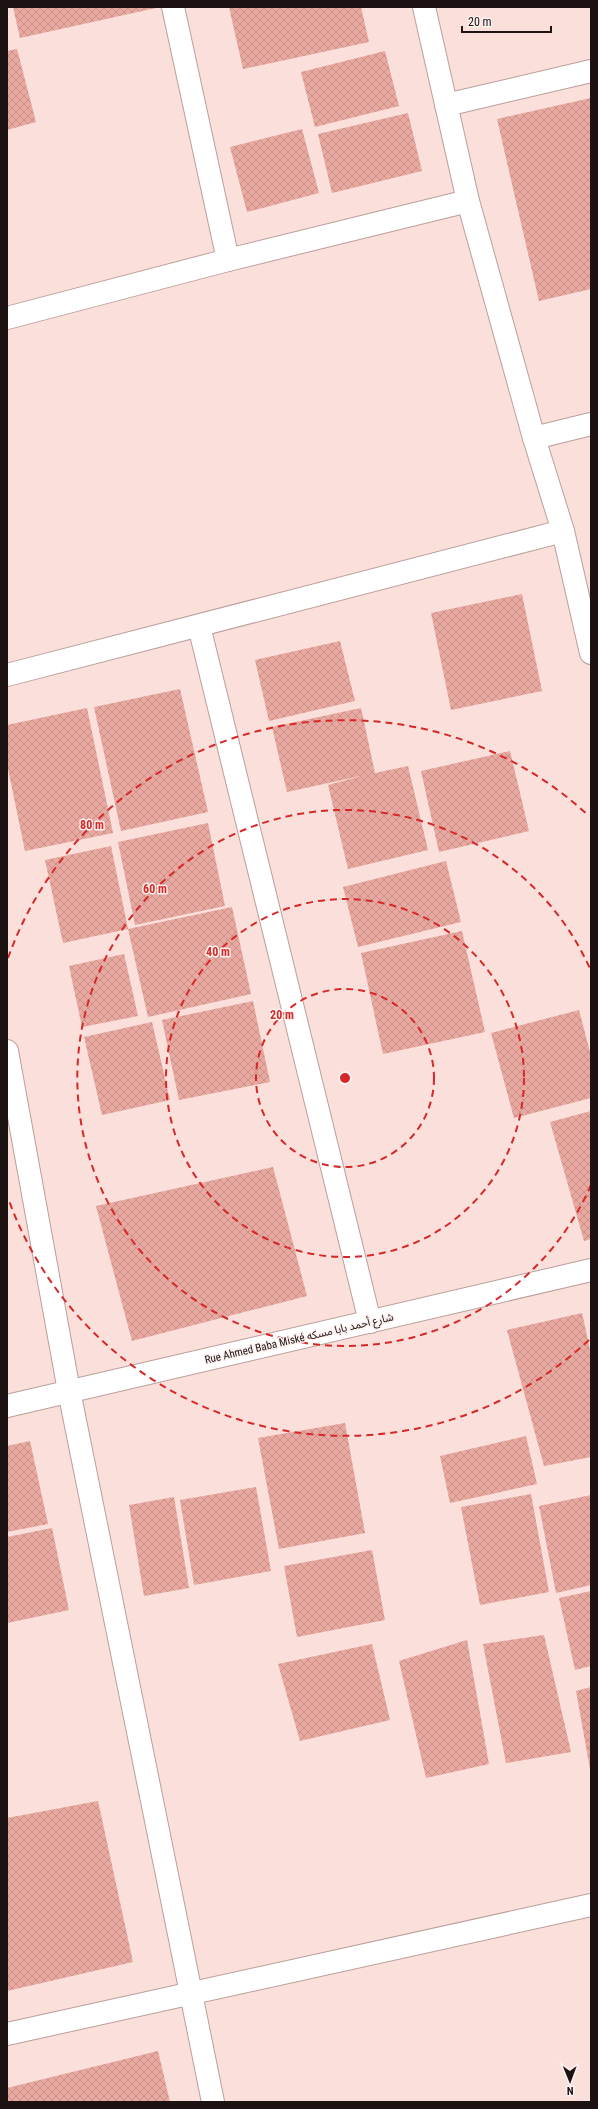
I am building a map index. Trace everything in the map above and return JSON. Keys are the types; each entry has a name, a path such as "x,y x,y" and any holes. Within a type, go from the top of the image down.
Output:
{"street":[{"path":"173,7 228,260"},
{"path":"424,7 468,201 534,438 563,531 591,653"},
{"path":"446,105 591,71"},
{"path":"7,318 228,260 468,201"},
{"path":"534,438 591,424"},
{"path":"7,675 563,531"},
{"path":"199,626 370,1322"},
{"path":"7,1051 70,1391 213,2102"},
{"name":"Rue Ahmed Baba Miské شارع أحمد بابا مسكه","path":"7,1406 591,1270"},
{"path":"7,2034 191,1992 591,1905"}],"building":[{"path":"13,7 156,7 156,8 20,38"},
{"path":"229,7 361,7 369,42 243,69"},
{"path":"17,49 36,122 7,130 7,51"},
{"path":"385,51 399,106 315,127 301,72"},
{"path":"591,98 591,289 539,301 497,119"},
{"path":"408,113 422,171 332,193 318,134"},
{"path":"302,129 319,193 247,212 230,147"},
{"path":"522,594 542,691 451,710 431,613"},
{"path":"340,641 355,701 269,721 255,660"},
{"path":"180,689 208,812 121,831 94,707"},
{"path":"87,708 113,833 25,851 7,764 7,725"},
{"path":"361,708 375,773 408,766 428,850 348,869 328,785 365,775 287,792 272,727"},
{"path":"510,751 529,831 439,852 421,771"},
{"path":"208,823 225,906 135,925 118,842"},
{"path":"111,846 128,929 63,943 45,860"},
{"path":"446,861 461,922 358,947 343,887"},
{"path":"232,907 251,994 148,1017 128,929"},
{"path":"462,931 485,1032 383,1054 361,953"},
{"path":"124,954 138,1016 82,1027 69,966"},
{"path":"253,1001 270,1082 179,1100 162,1020"},
{"path":"579,1010 591,1056 591,1098 514,1118 491,1033"},
{"path":"152,1022 170,1100 102,1115 84,1037"},
{"path":"591,1111 591,1239 584,1241 550,1122"},
{"path":"273,1167 307,1296 132,1341 96,1206"},
{"path":"582,1313 591,1354 591,1457 544,1466 507,1330"},
{"path":"345,1423 365,1533 279,1549 258,1438"},
{"path":"526,1436 537,1484 450,1503 440,1456"},
{"path":"30,1441 48,1524 7,1532 7,1446"},
{"path":"256,1487 271,1571 194,1585 180,1500"},
{"path":"531,1494 549,1592 480,1605 461,1507"},
{"path":"591,1495 591,1585 556,1593 539,1506"},
{"path":"174,1497 189,1588 144,1596 129,1505"},
{"path":"52,1528 69,1610 7,1623 7,1537"},
{"path":"372,1550 385,1620 297,1637 284,1566"},
{"path":"591,1591 591,1666 575,1670 559,1598"},
{"path":"544,1635 571,1752 506,1763 483,1644"},
{"path":"467,1640 489,1764 426,1778 399,1661"},
{"path":"372,1644 390,1720 300,1741 278,1664"},
{"path":"591,1687 591,1769 590,1769 576,1691"},
{"path":"98,1801 133,1962 7,1991 7,1818"},
{"path":"158,2051 170,2102 7,2102 7,2088"}]}
